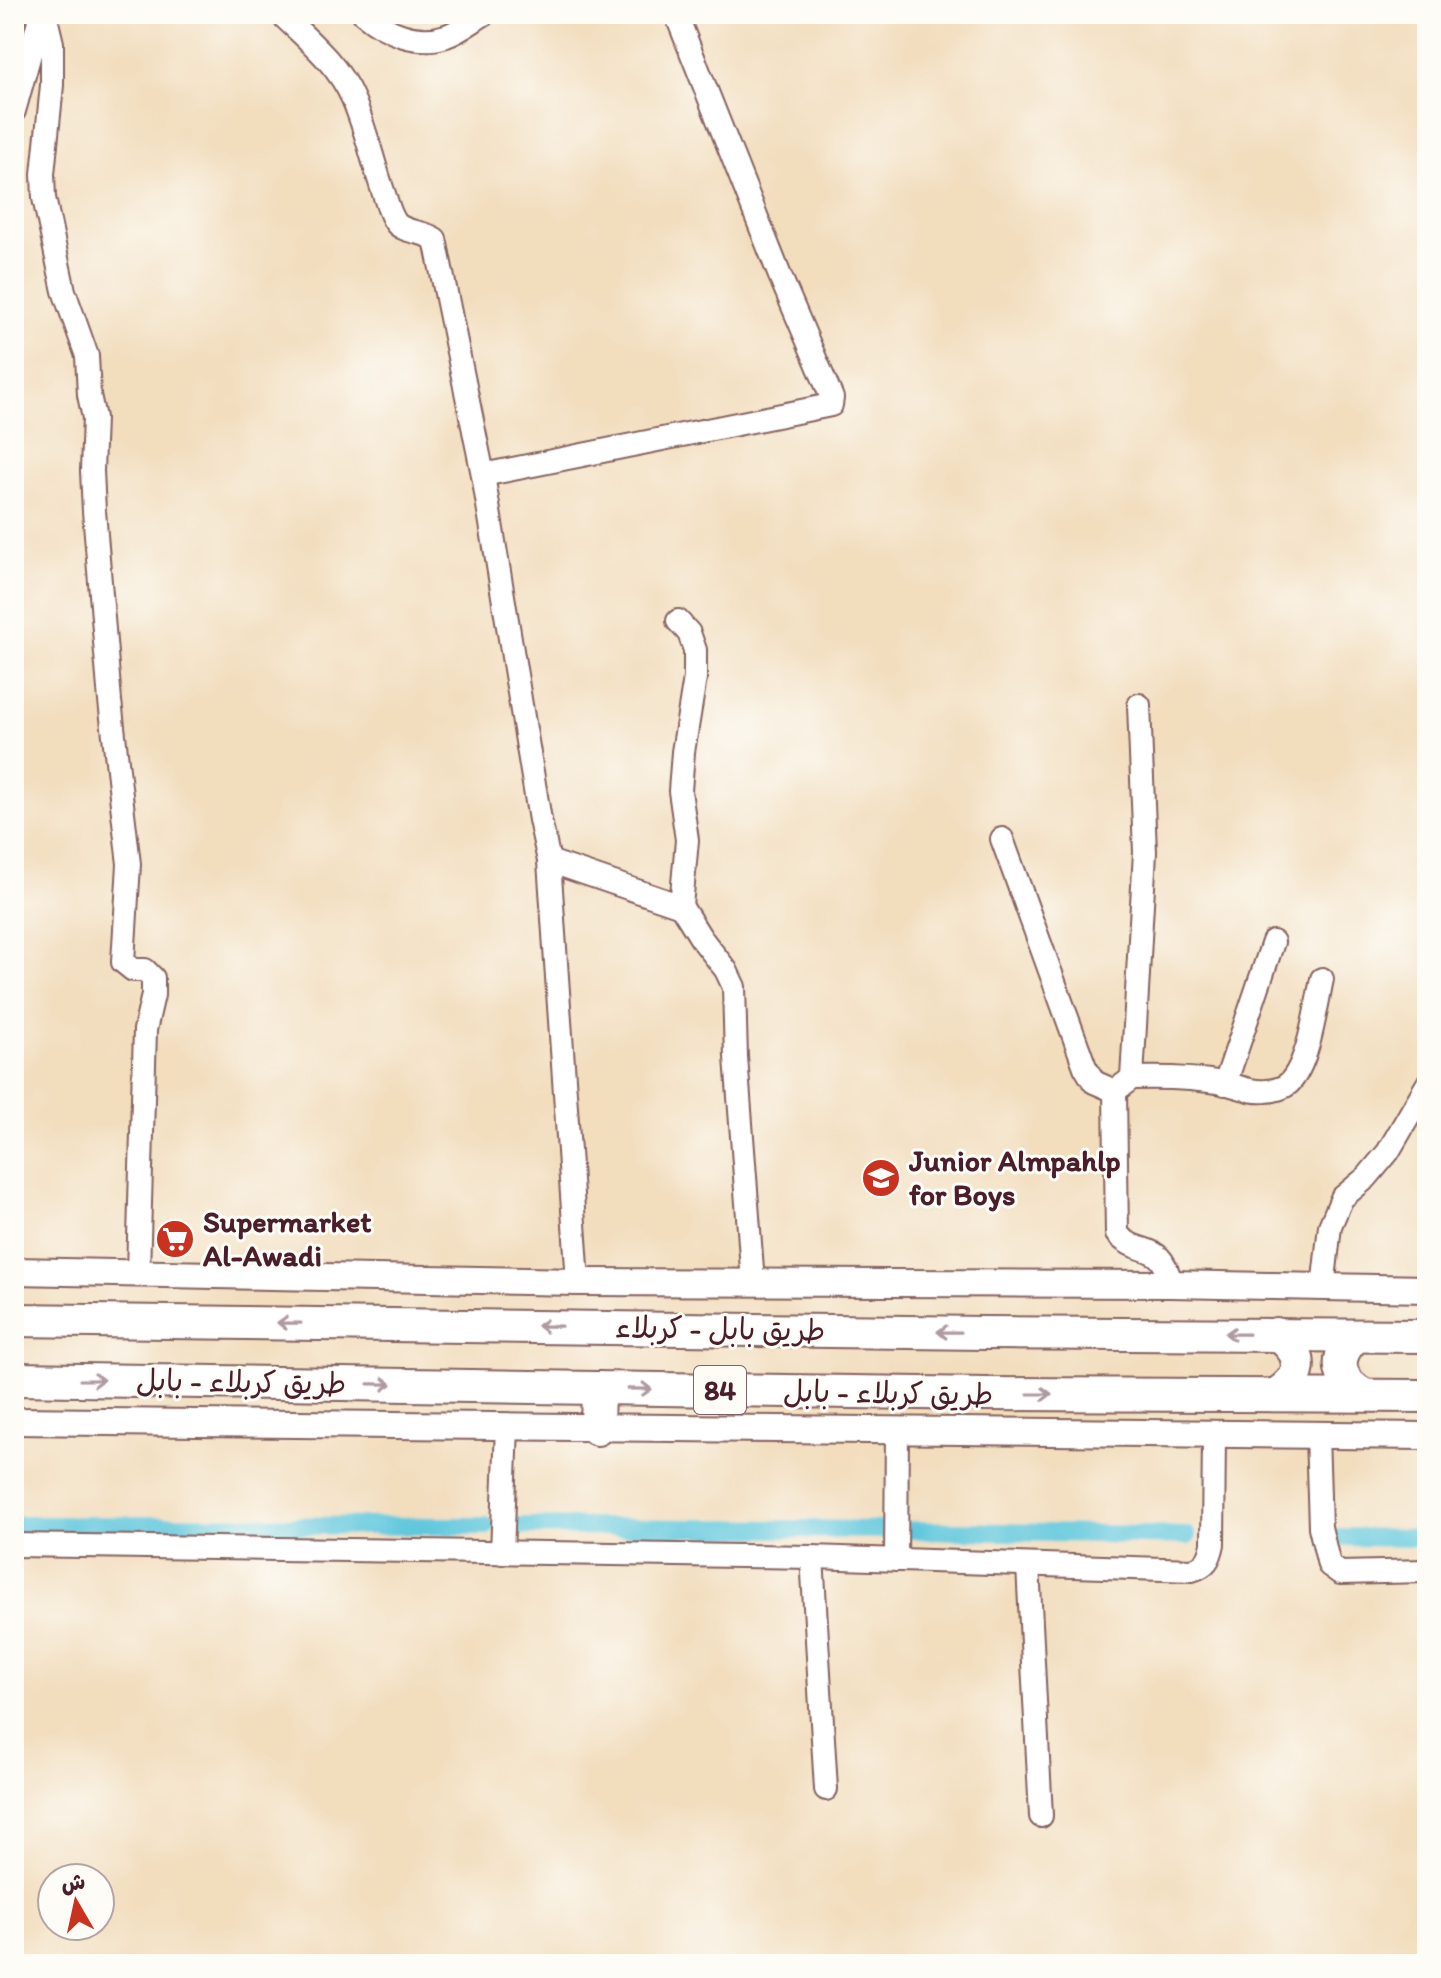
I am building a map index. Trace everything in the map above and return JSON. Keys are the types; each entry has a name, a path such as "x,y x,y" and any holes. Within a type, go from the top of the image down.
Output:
{"highway":[{"name":"طريق بابل - كربلاء","path":"14,1320 1427,1336"},
{"path":"1276,1334 1290,1343 1297,1356 1298,1372 1290,1386 1277,1394"},
{"path":"1356,1336 1345,1346 1340,1360 1342,1375 1351,1388 1364,1395"},
{"name":"طريق كربلاء - بابل","path":"14,1379 986,1394 1427,1396"},
{"path":"597,1429 598,1388"}],"main road":[{"path":"14,1271 578,1282 1171,1284 1427,1289"},
{"path":"14,1421 1427,1436"}],"street":[{"path":"14,111 43,14"},
{"path":"43,14 52,43 44,198 64,291 87,356 94,418 94,511 110,701 129,864 123,962 133,970 145,970 153,978 153,995 145,1030 138,1272"},
{"path":"281,14 338,70 355,102 394,221 402,228 425,232 435,239 483,475 549,861 578,1282"},
{"path":"364,14 380,26 423,40 447,36 484,14"},
{"path":"483,475 831,405 832,398 676,14"},
{"path":"678,621 689,633 695,650 680,791 687,840 681,906 701,938 718,956 734,987 736,1057 753,1283"},
{"path":"1139,705 1145,852 1124,1084 1117,1234 1126,1242 1156,1252 1167,1267 1171,1284"},
{"path":"1002,839 1085,1067 1094,1082 1124,1084 1174,1077 1253,1091 1287,1086 1296,1073 1306,1046 1322,979"},
{"path":"549,861 681,906"},
{"path":"1225,1084 1273,942"},
{"path":"1323,1288 1330,1226 1342,1198 1367,1177 1388,1152 1425,1095"},
{"path":"502,1553 507,1427"},
{"path":"896,1560 897,1431"},
{"path":"14,1545 812,1557 1192,1570 1211,1557 1214,1435"},
{"path":"1317,1435 1320,1527 1329,1565 1340,1573 1427,1571"},
{"path":"812,1557 826,1789"},
{"path":"1028,1566 1041,1816"}],"waterway":[{"path":"14,1525 486,1526"},
{"path":"519,1526 885,1530"},
{"path":"911,1530 1187,1536"},
{"path":"1341,1537 1427,1538"}],"place":[{"name":"Junior Almpahlp for Boys","path":"881,1178"},
{"name":"Supermarket Al-Awadi","path":"175,1239"}]}
